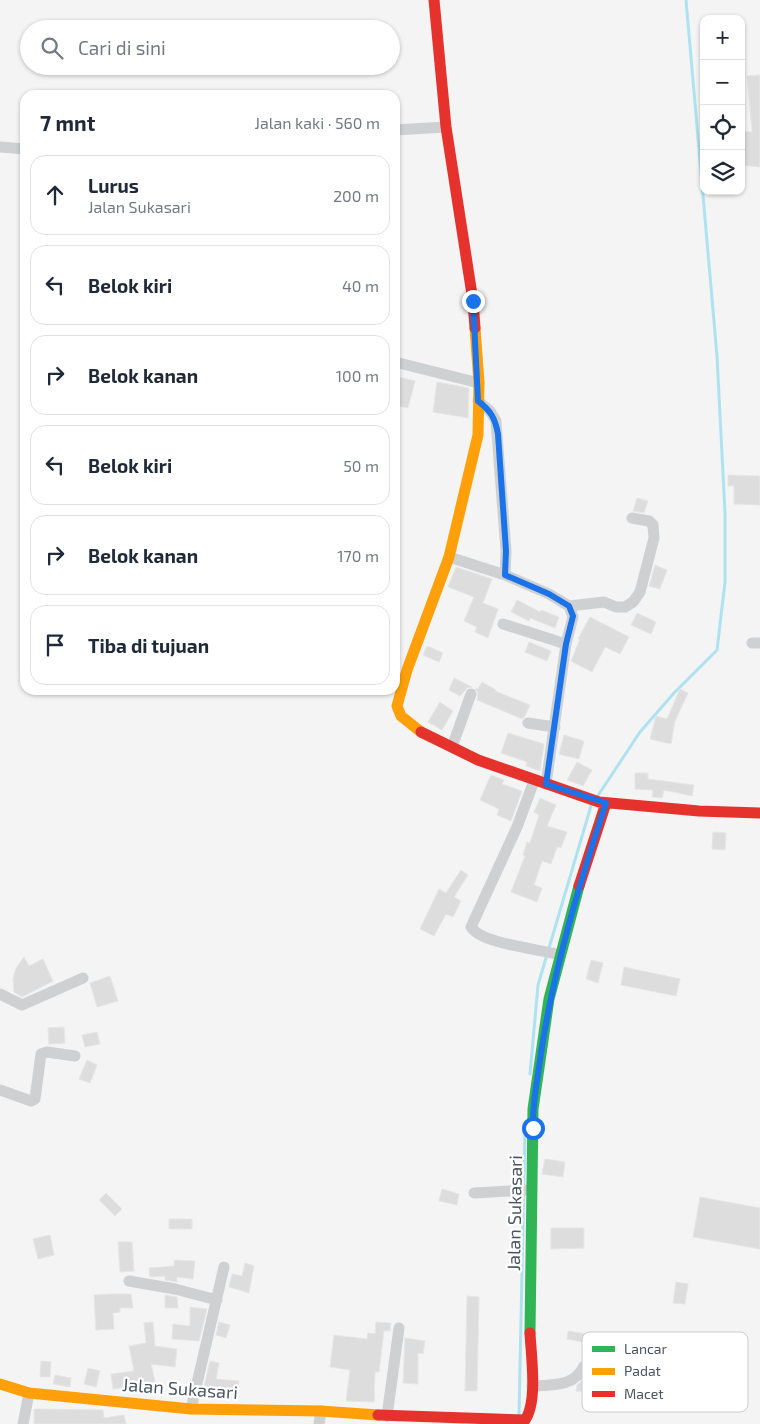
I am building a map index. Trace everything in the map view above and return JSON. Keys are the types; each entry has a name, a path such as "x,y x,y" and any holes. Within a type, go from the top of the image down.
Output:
{"street":[{"path":"434,0 446,128 473,301 478,383 478,435 450,557 407,670 397,706 400,716 412,727 478,760 534,781 602,802 699,811 760,813"},
{"path":"400,130 446,128"},
{"path":"0,147 20,149"},
{"path":"400,363 478,383"},
{"path":"478,401 490,411 496,421 506,551 505,575"},
{"path":"569,606 604,602 616,607 625,606 637,598 644,582 654,538 654,529 649,521 632,518"},
{"path":"450,557 505,575 549,594 569,606 573,616 566,644 546,784"},
{"path":"504,624 566,644"},
{"path":"452,747 471,694"},
{"path":"528,723 555,727"},
{"path":"534,781 517,826 471,927 474,931 494,940 557,954"},
{"name":"Jalan Sukasari","path":"0,1384 29,1393 191,1409 321,1411 387,1416 525,1420 530,1413 532,1386 530,1190 533,1109 557,954 602,802"},
{"path":"0,994 22,1005 83,978"},
{"path":"0,1090 31,1101 35,1099 41,1054 47,1052 75,1056"},
{"path":"474,1193 530,1190"},
{"path":"191,1409 224,1268"},
{"path":"128,1281 175,1289 217,1300"},
{"path":"387,1416 398,1328"},
{"path":"532,1386 570,1382 582,1371"},
{"path":"23,1424 29,1393"},
{"path":"319,1424 321,1411"}],"building":[{"path":"760,75 760,167 745,165 745,131 752,132 747,76"},
{"path":"400,377 415,381 408,408 400,406"},
{"path":"437,382 469,388 468,418 433,412"},
{"path":"728,475 760,476 760,505 734,504 734,486 728,486"},
{"path":"637,498 648,501 644,513 633,511"},
{"path":"655,565 667,570 660,589 649,586"},
{"path":"456,567 492,579 483,603 498,609 488,638 475,632 477,627 464,621 474,597 448,587"},
{"path":"517,600 540,612 541,610 559,617 555,628 530,618 529,621 511,612"},
{"path":"637,613 656,622 651,634 631,625"},
{"path":"590,617 629,637 620,654 605,647 592,672 571,661 580,639 578,639"},
{"path":"529,642 551,651 547,661 525,652"},
{"path":"427,646 443,653 439,662 423,655"},
{"path":"454,678 472,687 467,688 460,696 449,690"},
{"path":"482,682 495,691 530,705 525,716 522,719 477,700 478,693 475,688 478,689"},
{"path":"680,689 688,693 675,721 671,744 650,739 656,716 667,719"},
{"path":"440,702 453,711 442,730 428,722"},
{"path":"508,733 544,744 540,771 526,766 527,762 501,753"},
{"path":"564,735 584,741 579,759 559,754"},
{"path":"577,762 592,770 583,786 567,780"},
{"path":"635,773 648,773 648,779 694,785 692,796 664,790 662,798 652,797 653,790 635,789"},
{"path":"491,775 504,780 502,784 522,791 511,821 497,815 499,809 480,800"},
{"path":"540,798 556,805 547,826 567,832 561,848 557,847 551,864 542,861 534,885 542,888 537,902 511,892 525,856 523,855 527,842 530,843 539,815 534,812"},
{"path":"713,832 726,833 725,850 712,849"},
{"path":"461,870 468,875 454,897 461,901 453,917 446,914 434,936 420,929 439,889 446,893"},
{"path":"24,957 29,966 43,959 53,981 22,997 14,992 13,978 16,968"},
{"path":"591,960 603,963 598,983 586,979"},
{"path":"624,967 680,979 676,996 621,985"},
{"path":"110,976 118,1001 97,1007 90,983"},
{"path":"64,1027 65,1043 49,1044 48,1028"},
{"path":"97,1032 100,1044 85,1047 82,1035"},
{"path":"87,1060 97,1065 90,1083 79,1079"},
{"path":"545,1159 565,1162 563,1177 542,1174"},
{"path":"442,1189 459,1194 457,1205 439,1201"},
{"path":"106,1193 122,1209 115,1216 99,1200"},
{"path":"700,1197 760,1208 760,1249 693,1237"},
{"path":"169,1219 192,1219 192,1229 169,1229"},
{"path":"551,1228 584,1228 584,1248 551,1249"},
{"path":"50,1235 54,1255 38,1259 33,1239"},
{"path":"118,1242 132,1242 134,1271 120,1272"},
{"path":"174,1260 195,1261 193,1279 177,1277 177,1282 165,1280 165,1276 150,1277 149,1268 174,1266"},
{"path":"245,1263 254,1266 249,1293 229,1287 232,1274 242,1276"},
{"path":"676,1282 688,1284 685,1304 673,1303"},
{"path":"131,1294 133,1308 120,1308 120,1312 113,1313 114,1329 96,1330 94,1295"},
{"path":"165,1295 177,1297 178,1308 165,1308"},
{"path":"467,1296 479,1297 477,1391 465,1391"},
{"path":"190,1307 207,1309 199,1341 172,1339 173,1324 190,1326"},
{"path":"153,1322 155,1346 177,1349 175,1367 151,1364 157,1390 139,1394 138,1387 113,1389 111,1374 134,1371 129,1346 146,1343 144,1323"},
{"path":"219,1322 230,1325 226,1338 216,1335"},
{"path":"376,1322 391,1323 390,1331 384,1331 379,1372 375,1372 374,1402 346,1401 350,1370 330,1367 334,1335 367,1339 368,1333 375,1334"},
{"path":"568,1331 582,1333 582,1342 567,1339"},
{"path":"405,1338 425,1341 423,1354 418,1353 418,1384 403,1383"},
{"path":"41,1361 51,1362 50,1377 40,1377"},
{"path":"210,1361 219,1363 216,1379 239,1381 238,1393 220,1391 220,1389 204,1386"},
{"path":"88,1368 100,1371 96,1387 84,1384"},
{"path":"55,1375 71,1378 70,1387 53,1384"},
{"path":"582,1381 582,1392 576,1391 577,1385"},
{"path":"34,1409 103,1410 104,1418 124,1415 126,1424 34,1424"}],"waterway":[{"path":"597,797 640,732 674,693 717,650 725,582 725,513 717,356 686,0"},
{"path":"530,1074 538,985 591,806"},
{"path":"519,1414 525,1130"}],"traffic: fast":[{"path":"530,1333 533,1109 549,999 579,886"}],"traffic: slow":[{"path":"421,732 401,716 397,706 407,670 449,557 478,435 479,383 475,328"},
{"path":"0,1384 29,1393 191,1409 321,1411 378,1415"}],"traffic: jam":[{"path":"434,0 446,127 473,301 475,328"},
{"path":"421,732 478,760 599,802 699,811 760,813"},
{"path":"579,886 606,803"},
{"path":"378,1415 525,1420 529,1412 533,1390 530,1333"}],"route":[{"path":"473,301 478,401 490,411 496,421 498,434 507,558 505,575 549,594 569,606 573,616 566,644 546,784 606,803 586,862 549,999 533,1109 533,1128"}]}
